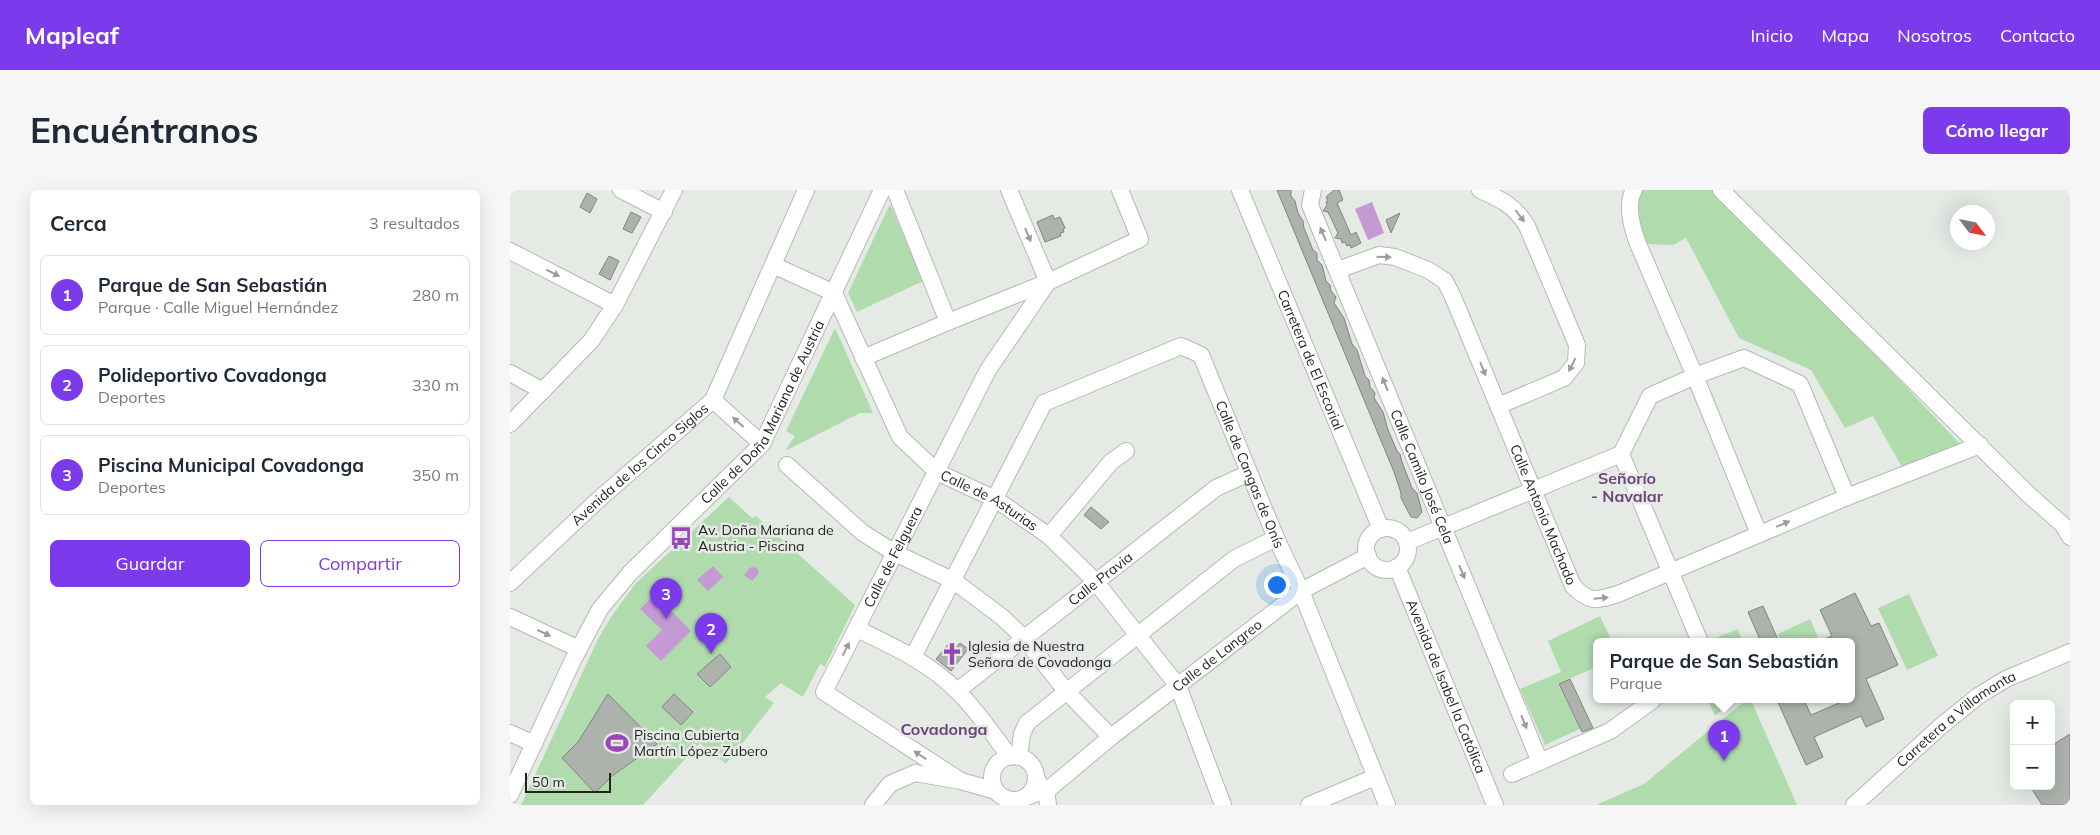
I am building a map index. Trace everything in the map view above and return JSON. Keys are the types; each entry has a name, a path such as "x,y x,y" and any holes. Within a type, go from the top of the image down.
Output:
{"street":[{"path":"621,190 664,212"},
{"path":"510,424 591,341 615,305 674,190"},
{"name":"Avenida de los Cinco Siglos","path":"510,583 598,500 713,400 806,190"},
{"name":"Calle de Doña Mariana de Austria","path":"510,795 600,609 614,590 762,444 882,190"},
{"path":"895,190 948,322"},
{"path":"1009,190 1048,282"},
{"path":"863,358 1048,282 1140,239 1120,190"},
{"name":"Carretera de El Escorial","path":"1240,190 1381,529"},
{"name":"Calle Camilo José Cela","path":"1313,190 1310,206 1540,762"},
{"path":"1480,190 1505,201 1518,212 1527,226 1577,345 1576,363 1564,378 1498,406"},
{"path":"1634,190 1630,196 1632,225 1759,534"},
{"path":"1721,190 2063,525 2070,537"},
{"path":"510,251 615,305"},
{"name":"Calle Antonio Machado","path":"1338,270 1379,256 1395,258 1428,270 1445,281 1453,296 1573,586 1584,597 1600,600 1618,594 1847,497 1980,445"},
{"path":"773,265 834,293"},
{"name":"Calle de Felguera","path":"961,781 824,692 988,370 1048,282"},
{"name":"Calle de Asturias","path":"834,293 900,437 937,472 995,499 1049,536 1095,581 1178,686 1223,805"},
{"name":"Calle de Cangas de Onís","path":"995,499 1044,403 1181,346 1201,355 1276,538 1301,591 1387,805"},
{"path":"1407,542 1621,454 1650,396 1695,376 1744,358 1800,384 1847,497"},
{"path":"510,373 543,391"},
{"path":"713,400 762,444"},
{"path":"1049,536 1112,462 1126,452"},
{"path":"1621,454 1698,638"},
{"path":"787,465 863,533 895,553 954,581 1002,616 1025,639 1066,691 1111,737"},
{"name":"Calle Pravia","path":"957,691 1216,488 1249,473"},
{"path":"913,657 995,499"},
{"path":"1381,529 1394,529 1400,532 1407,542 1407,556 1397,567 1383,569 1376,567 1368,556 1366,548 1369,539 1381,529"},
{"path":"1014,757 1026,723 1234,559 1276,538"},
{"name":"Calle de Langreo","path":"1042,790 1050,788 1111,737 1301,591 1368,556"},
{"name":"Avenida de Isabel la Católica","path":"1397,567 1495,805"},
{"path":"510,617 579,649"},
{"path":"857,629 927,665 957,691 1014,757 1031,764 1042,790"},
{"path":"2067,653 2070,639"},
{"name":"Carretera a Villamanta","path":"1854,805 1940,727 1978,696 2006,679 2067,653"},
{"path":"1512,774 1610,731 1649,703"},
{"path":"510,733 534,744"},
{"path":"1014,757 999,762 993,772 993,785 1001,796 1021,801 1042,790 1049,774 1073,767"},
{"path":"961,781 993,772"},
{"path":"874,805 890,784 915,773 961,781 996,791"},
{"path":"1309,805 1375,777"}],"green space":[{"path":"1640,190 1720,190 1960,444 1903,469 1873,416 1845,428 1811,370 1739,338 1686,238 1673,245 1638,244 1630,196"},
{"path":"890,204 923,281 857,312 848,293"},
{"path":"835,328 873,413 860,413 785,451 795,436 786,431"},
{"path":"729,497 752,518 756,516 855,605 825,667 820,664 803,697 781,683 765,697 774,703 726,764 700,743 643,805 521,805 598,639 611,617 636,583"},
{"path":"1909,594 1938,656 1907,670 1878,608"},
{"path":"1600,616 1610,638 1593,638 1593,668 1558,684 1580,729 1545,745 1520,689 1561,672 1548,641"},
{"path":"1810,619 1818,638 1780,638 1778,634"},
{"path":"1738,629 1741,638 1716,638"},
{"path":"1709,703 1730,703 1715,716"},
{"path":"1742,703 1752,703 1797,805 1596,805 1644,784"}],"shaded area":[{"path":"1372,202 1384,233 1368,240 1355,209"},
{"path":"713,566 723,577 708,591 697,580"},
{"path":"751,567 757,568 759,573 752,581 744,575"},
{"path":"655,594 691,631 661,661 646,646 662,630 640,609"}],"building":[{"path":"1277,190 1291,190 1291,196 1295,201 1313,250 1317,253 1317,260 1322,265 1326,281 1336,297 1334,303 1344,318 1365,376 1375,393 1374,398 1383,412 1388,430 1400,454 1412,488 1417,493 1422,512 1417,518 1411,517 1401,498 1394,472"},
{"path":"1334,190 1339,190 1343,200 1337,203 1351,235 1356,232 1361,243 1351,248 1345,242 1342,243 1341,239 1335,238 1338,233 1328,212 1323,211 1328,201 1326,197"},
{"path":"587,193 597,199 590,213 580,207"},
{"path":"631,212 641,217 632,233 623,229"},
{"path":"1400,213 1391,233 1386,220"},
{"path":"1053,215 1054,219 1060,217 1065,228 1063,229 1064,232 1060,233 1061,236 1045,242 1037,222"},
{"path":"609,256 619,261 610,280 599,274"},
{"path":"1091,507 1109,522 1101,529 1084,515"},
{"path":"1855,593 1871,626 1879,623 1898,665 1866,679 1884,719 1866,727 1861,716 1814,737 1823,757 1806,765 1778,703 1805,703 1811,715 1839,703 1855,703 1855,638 1827,638 1832,636 1820,610"},
{"path":"1763,606 1777,638 1759,638 1748,612"},
{"name":"Iglesia de Nuestra Señora de Covadonga","path":"950,642 956,648 960,643 968,649 951,671 936,659"},
{"path":"720,654 731,667 710,687 697,674"},
{"path":"1570,679 1593,728 1582,732 1559,684"},
{"name":"Piscina Cubierta Martín López Zubero","path":"608,694 657,744 612,776 595,793 562,758 578,742"},
{"path":"674,694 693,712 681,725 662,707"},
{"path":"2070,734 2070,805 2042,805 2033,790 2055,790 2055,743"}],"place":[{"name":"Av. Doña Mariana de Austria - Piscina","path":"681,538"},
{"name":"Piscina Municipal Covadonga","path":"666,619"},
{"name":"Polideportivo Covadonga","path":"711,654"},
{"name":"Iglesia de Nuestra Señora de Covadonga","path":"952,654"},
{"name":"Piscina Cubierta Martín López Zubero","path":"617,743"},
{"name":"Parque de San Sebastián","path":"1724,761"}],"district":[{"name":"Señorío - Navalar","path":"1627,487"},
{"name":"Covadonga","path":"944,729"}]}
